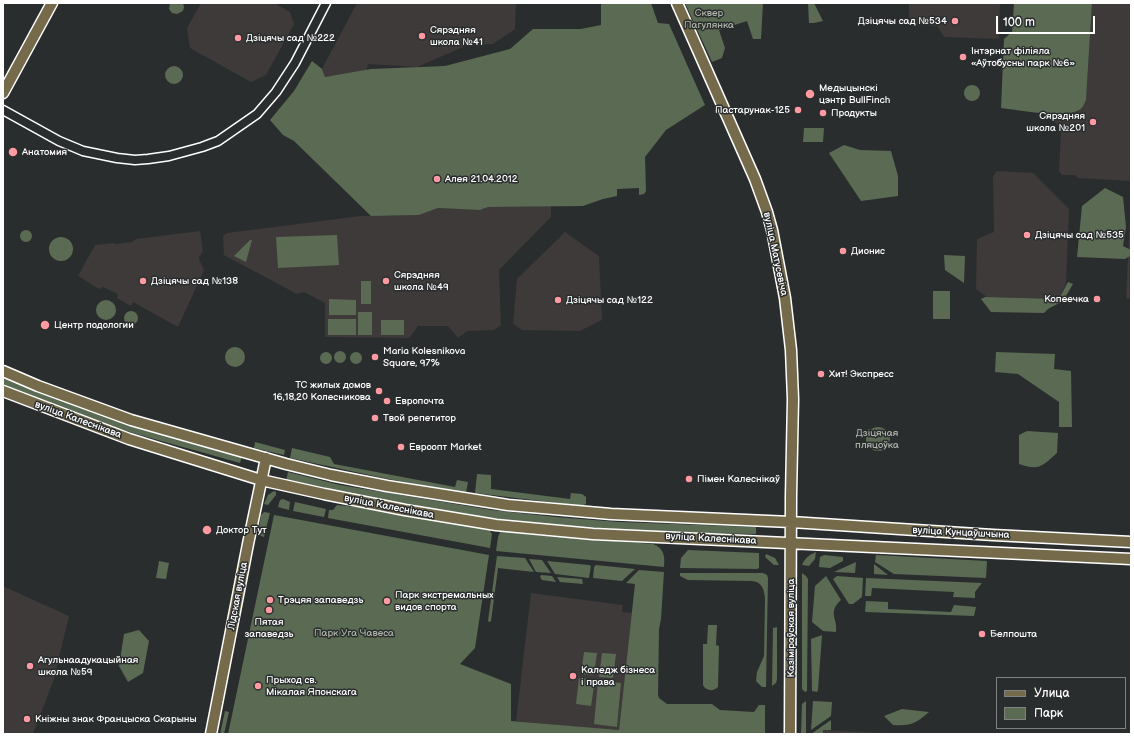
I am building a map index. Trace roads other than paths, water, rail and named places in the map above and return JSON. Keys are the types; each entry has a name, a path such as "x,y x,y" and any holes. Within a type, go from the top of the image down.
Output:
{"main road":[{"path":"3,93 52,3"},
{"name":"вуліца Матусевіча","path":"677,3 755,180 769,218 785,298 791,350 793,400 791,522"},
{"name":"вуліца Калеснікава","path":"3,372 131,420 331,475 387,486 508,505 591,513 791,522"},
{"name":"вуліца Калеснікава","path":"3,392 129,439 261,480 405,510 496,525 593,534 791,543"},
{"name":"Лідская вуліца","path":"211,734 266,458"},
{"name":"вуліца Кунцаўшчына","path":"791,522 1131,542"},
{"name":"Казіміраўская вуліца","path":"790,734 791,522"},
{"name":"вуліца Кунцаўшчына","path":"791,543 1131,559"}],"street":[{"path":"3,110 58,141 83,151 117,158 135,160 148,159 169,156 202,147 218,141 257,114 276,92 295,63 326,3"}],"place":[{"name":"Дзіцячы сад №534","path":"955,21"},
{"name":"Сярэдняя школа №41","path":"422,36"},
{"name":"Дзіцячы сад №222","path":"238,38"},
{"name":"Інтэрнат філіяла «Аўтобусны парк №6»","path":"963,57"},
{"name":"Медыцынскі цэнтр BullFinch","path":"810,94"},
{"name":"Пастарунак-125","path":"798,110"},
{"name":"Продукты","path":"823,113"},
{"name":"Сярэдняя школа №201","path":"1093,122"},
{"name":"Анатомия","path":"13,152"},
{"name":"Алея 21.04.2012","path":"437,179"},
{"name":"Дзіцячы сад №535","path":"1027,235"},
{"name":"Дионис","path":"843,251"},
{"name":"Дзіцячы сад №138","path":"143,281"},
{"name":"Сярэдняя школа №49","path":"386,281"},
{"name":"Копеечка","path":"1097,299"},
{"name":"Дзіцячы сад №122","path":"558,300"},
{"name":"Центр подологии","path":"45,325"},
{"name":"Maria Kolesnikova Square, 97%","path":"375,357"},
{"name":"Хит! Экспресс","path":"821,374"},
{"name":"ТС жилых домов 16,18,20 Колесникова","path":"379,391"},
{"name":"Европочта","path":"387,401"},
{"name":"Твой репетитор","path":"375,418"},
{"name":"Евроопт Market","path":"401,447"},
{"name":"Пімен Калеснікаў","path":"689,479"},
{"name":"Доктор Тут","path":"207,530"},
{"name":"Трэцяя запаведзь","path":"270,600"},
{"name":"Парк экстремальных видов спорта","path":"387,601"},
{"name":"Пятая запаведзь","path":"269,610"},
{"name":"Белпошта","path":"982,634"},
{"name":"Агульнаадукацыйная школа №59","path":"30,666"},
{"name":"Каледж бізнеса і права","path":"573,676"},
{"name":"Прыход св. Мікалая Японскага","path":"258,686"},
{"name":"Кніжны знак Францыска Скарыны","path":"27,719"}],"park label":[{"name":"Сквер Пагулянка","path":"709,18"},
{"name":"Дзіцячая пляцоўка","path":"877,438"},
{"name":"Парк Уга Чавеса","path":"354,633"}]}
